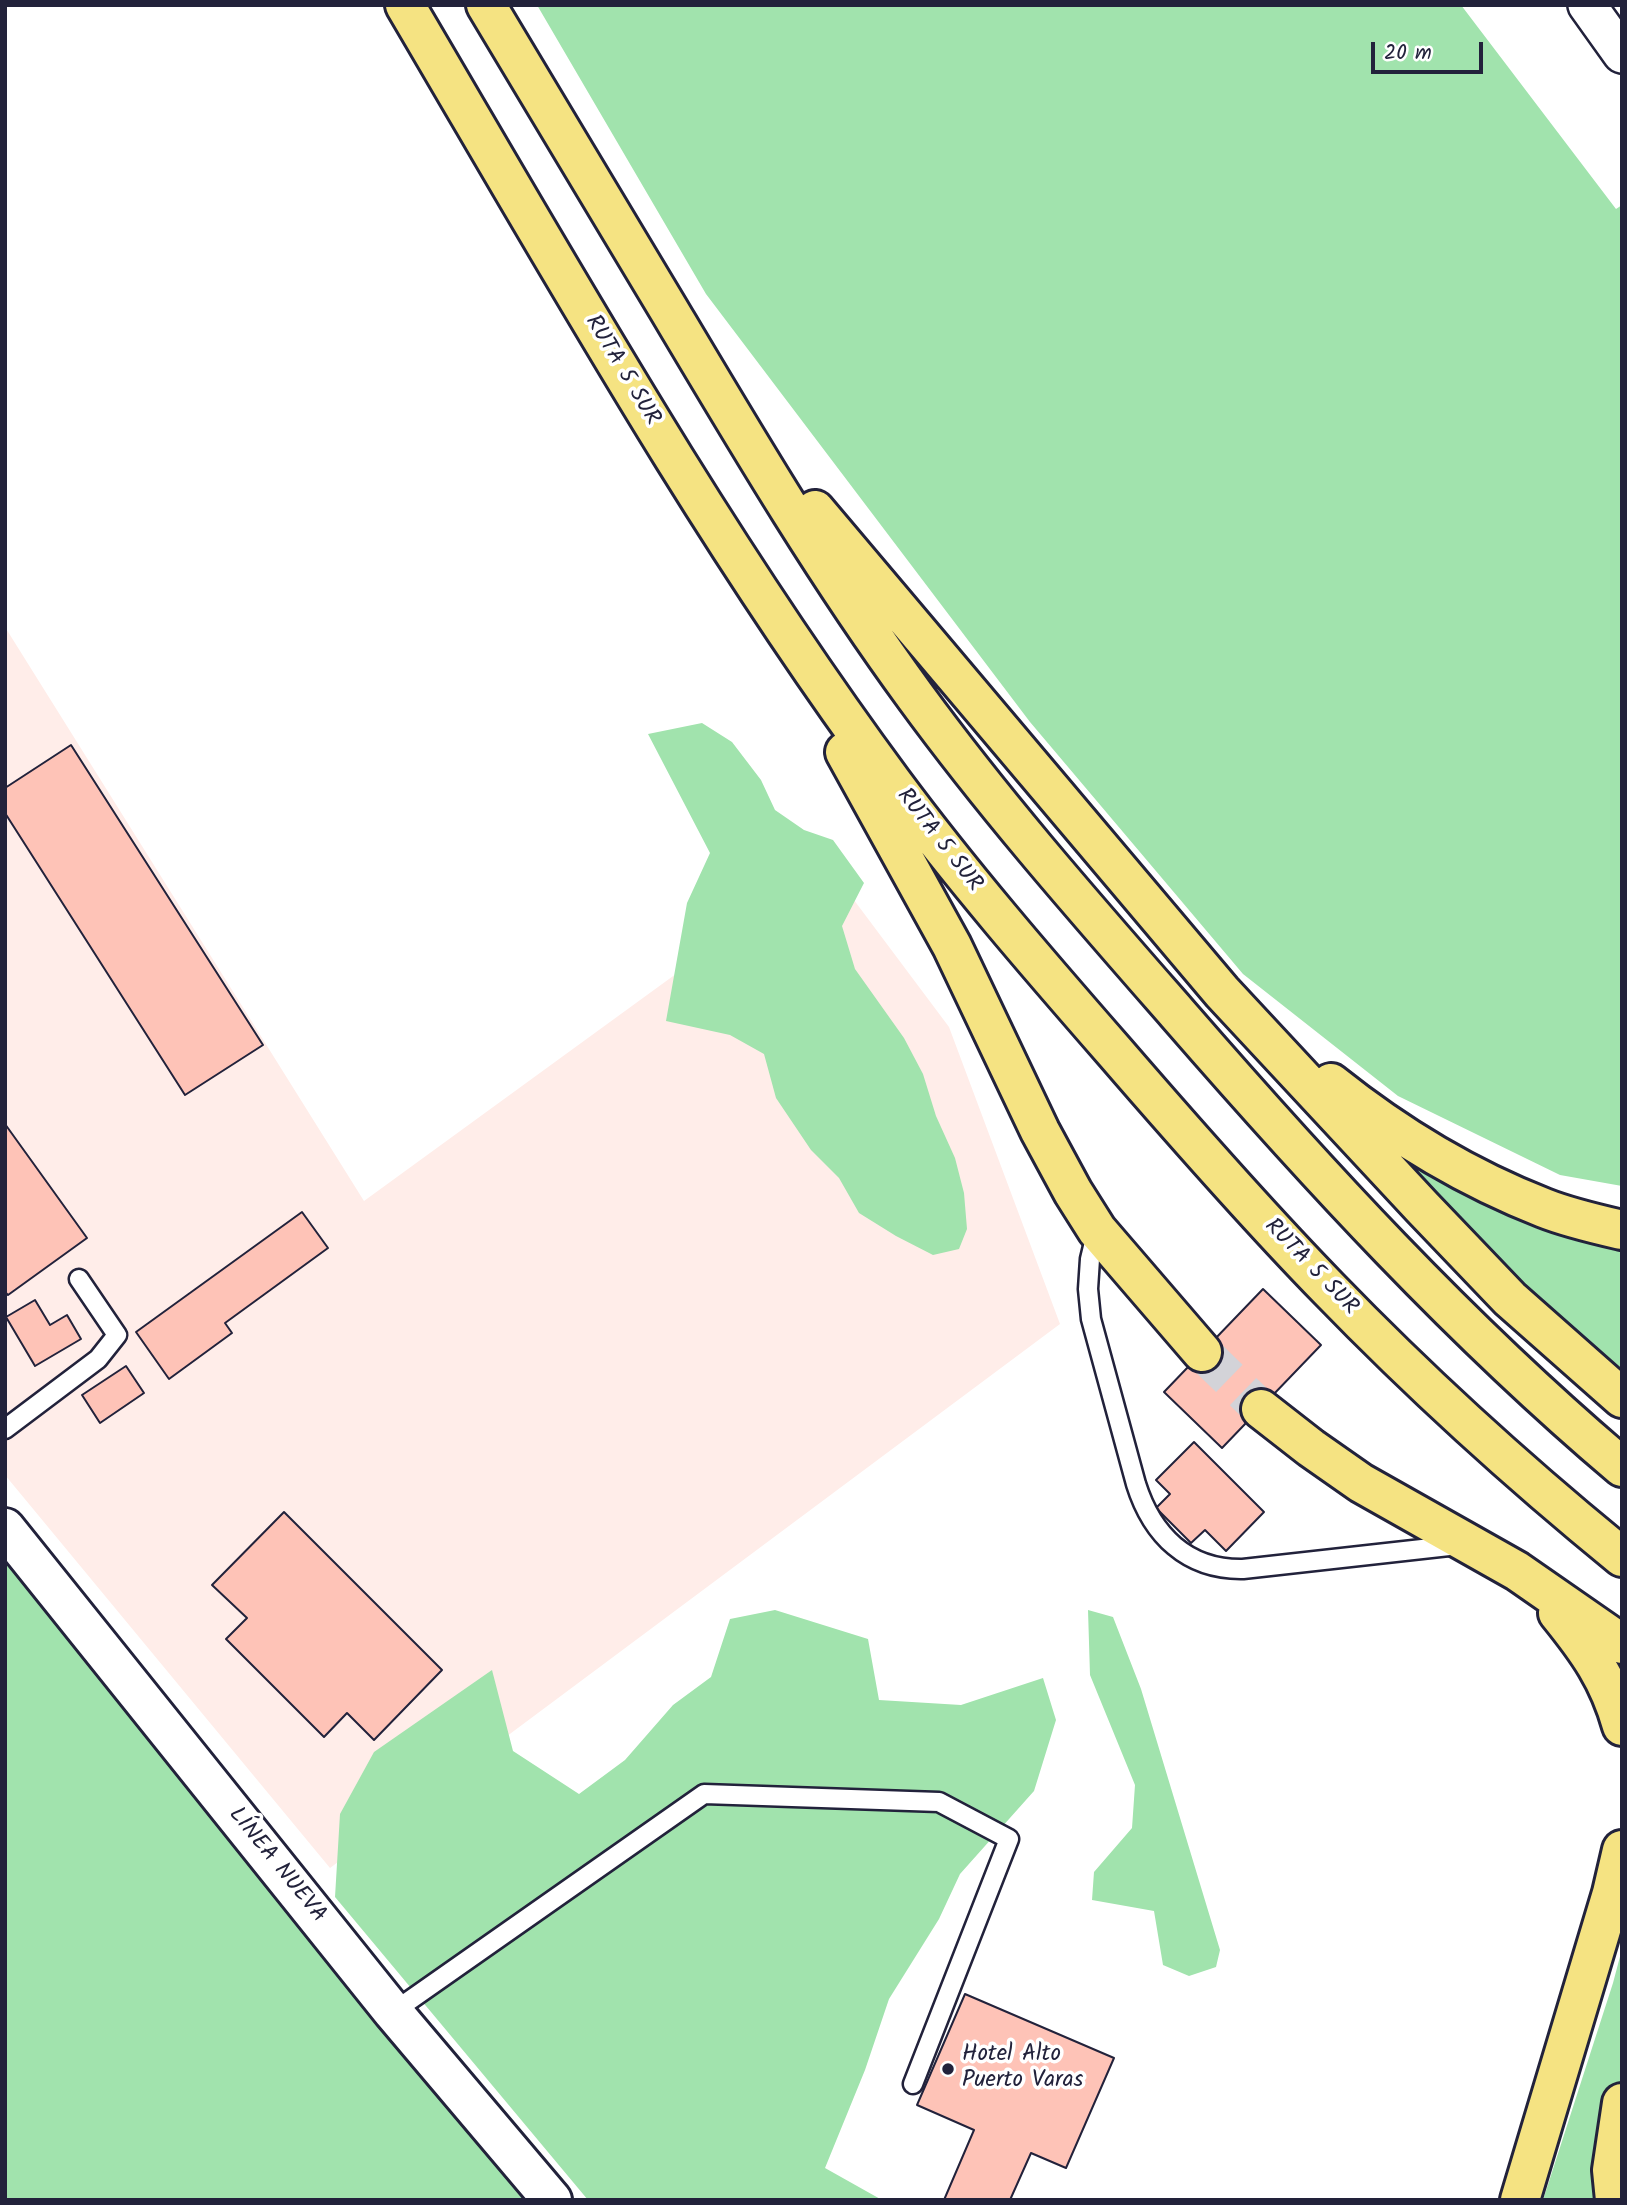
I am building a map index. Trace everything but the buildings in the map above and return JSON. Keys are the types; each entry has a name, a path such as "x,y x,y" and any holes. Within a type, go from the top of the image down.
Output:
{"highway":[{"name":"RUTA 5 SUR","path":"405,5 610,353 737,557 892,782 970,882 1160,1105 1327,1287 1414,1373 1504,1456 1622,1557"},
{"path":"486,5 739,428 852,605 922,705 1047,864 1215,1057 1380,1238 1447,1307 1622,1466"},
{"path":"669,310 813,508 1222,992 1510,1299 1622,1398"},
{"path":"737,557 952,946 1040,1131 1073,1192 1097,1230 1202,1352"},
{"path":"1222,992 1382,1122 1439,1158 1545,1209 1622,1230"},
{"path":"1261,1409 1362,1483 1414,1515 1517,1571 1622,1644"},
{"path":"1517,1571 1556,1610 1599,1667 1614,1699 1622,1726"},
{"path":"1520,2200 1612,1893 1622,1850"},
{"path":"1615,2200 1612,2170 1622,2103"}],"street":[{"path":"1587,5 1622,54"},
{"name":"LÍNEA NUEVA","path":"5,1528 393,2012 552,2200"}],"lane":[{"path":"1097,1230 1090,1259 1088,1289 1091,1319 1136,1484 1142,1501 1158,1528 1193,1560 1210,1567 1243,1569 1469,1544"},
{"path":"5,1429 97,1359 117,1335 79,1279"},
{"path":"393,2012 704,1794 939,1802 1009,1839 914,2084"}],"shaded area":[{"path":"5,627 364,1201 827,864 949,1027 1060,1324 330,1868 5,1475"}],"green space":[{"path":"537,5 1461,5 1616,209 1622,205 1622,1186 1560,1175 1398,1096 1243,974 1030,722 706,294"},
{"path":"702,723 732,742 761,780 775,810 804,830 833,840 864,883 842,926 855,969 904,1038 923,1074 936,1116 955,1158 964,1193 967,1229 959,1249 933,1255 859,1213 839,1178 811,1150 776,1098 764,1054 730,1035 666,1021 687,903 710,853 648,734"},
{"path":"1391,1155 1475,1198 1532,1223 1622,1250 1622,1379 1501,1275"},
{"path":"5,1556 533,2200 5,2200"},
{"path":"775,1610 868,1639 879,1700 961,1705 1043,1678 1056,1720 1034,1791 960,1874 939,1919 889,1999 865,2070 825,2168 882,2200 588,2200 335,1897 340,1814 374,1752 492,1670 513,1751 579,1794 625,1760 673,1705 711,1677 730,1619"},
{"path":"1088,1610 1113,1617 1141,1689 1220,1950 1216,1967 1189,1976 1163,1965 1154,1911 1092,1900 1094,1872 1132,1828 1135,1785 1090,1675"},
{"path":"1622,1949 1622,2200 1543,2200 1613,1983"}],"tunnel":[{"path":"1202,1352 1261,1409"}],"place":[{"name":"Hotel Alto Puerto Varas","path":"948,2069"}]}
